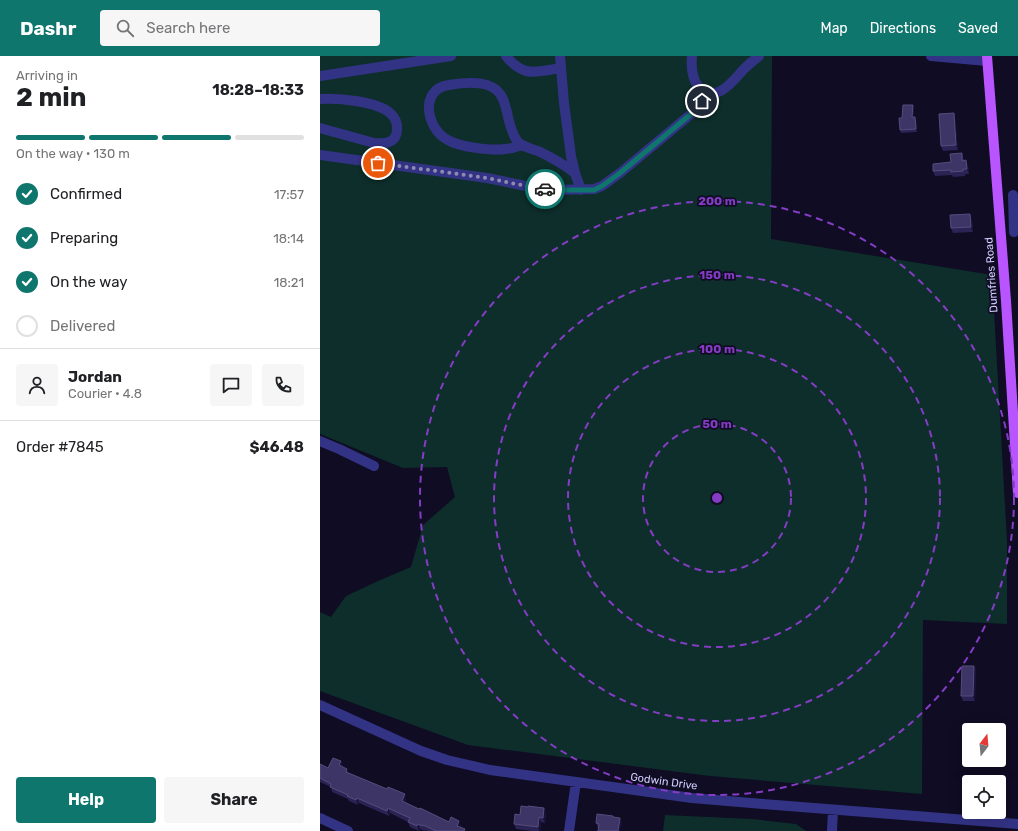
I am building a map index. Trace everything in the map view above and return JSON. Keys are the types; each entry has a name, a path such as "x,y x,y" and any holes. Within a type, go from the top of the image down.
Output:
{"main road":[{"name":"Dumfries Road","path":"987,58 1015,404 1018,493"}],"street":[{"path":"320,76 450,56"},
{"path":"506,56 513,65 525,71 533,72 561,68"},
{"path":"560,56 571,156 581,190"},
{"path":"692,56 692,69 697,84 705,92 716,93 722,91 759,56"},
{"path":"931,56 987,58"},
{"path":"522,145 503,150 460,145 447,140 439,134 430,117 430,99 438,88 463,83 480,83 496,90 502,96 513,135 518,142 554,158 575,173"},
{"path":"320,155 487,178 553,190 594,190 620,173 696,110 702,101 705,92"},
{"path":"320,99 350,100 368,103 383,108 391,114 396,121 397,130 395,137 390,142 382,144 320,128"},
{"path":"1013,195 1014,232"},
{"path":"320,441 374,466"},
{"name":"Godwin Drive","path":"320,705 421,751 447,760 490,770 692,798 1018,824"},
{"path":"569,831 576,782"},
{"path":"832,831 833,810"},
{"path":"320,818 348,831"}],"green space":[{"path":"320,56 772,56 771,239 992,275 1007,541 1007,624 923,620 922,794 710,776 468,745 320,691 320,612 331,617 346,596 411,567 423,525 455,497 447,467 403,468 320,434"},
{"path":"665,815 752,819 796,824 806,831 663,831"}],"building":[{"path":"903,105 913,105 912,117 915,117 916,129 900,130 899,118 902,118"},
{"path":"954,113 956,145 941,146 939,114"},
{"path":"962,153 962,161 966,160 967,169 963,169 963,171 951,172 951,170 933,171 933,164 951,162 950,154"},
{"path":"970,214 971,227 951,228 950,215"},
{"path":"962,666 974,666 973,696 961,696"},
{"path":"333,758 341,761 339,765 347,769 346,772 387,789 388,787 405,794 402,801 449,822 451,817 459,821 457,826 465,829 464,831 436,831 423,825 418,824 417,826 408,822 410,818 388,808 387,811 357,798 356,800 330,787 331,784 320,778 320,764 328,768"},
{"path":"521,806 544,808 543,818 539,817 538,827 514,824 515,814 520,815"},
{"path":"597,814 620,818 618,831 598,831 599,824 596,823"}],"way so far":[{"path":"378,163 487,178 545,189"}],"route":[{"path":"545,189 594,190 602,186 620,173 696,110 702,101"}]}
